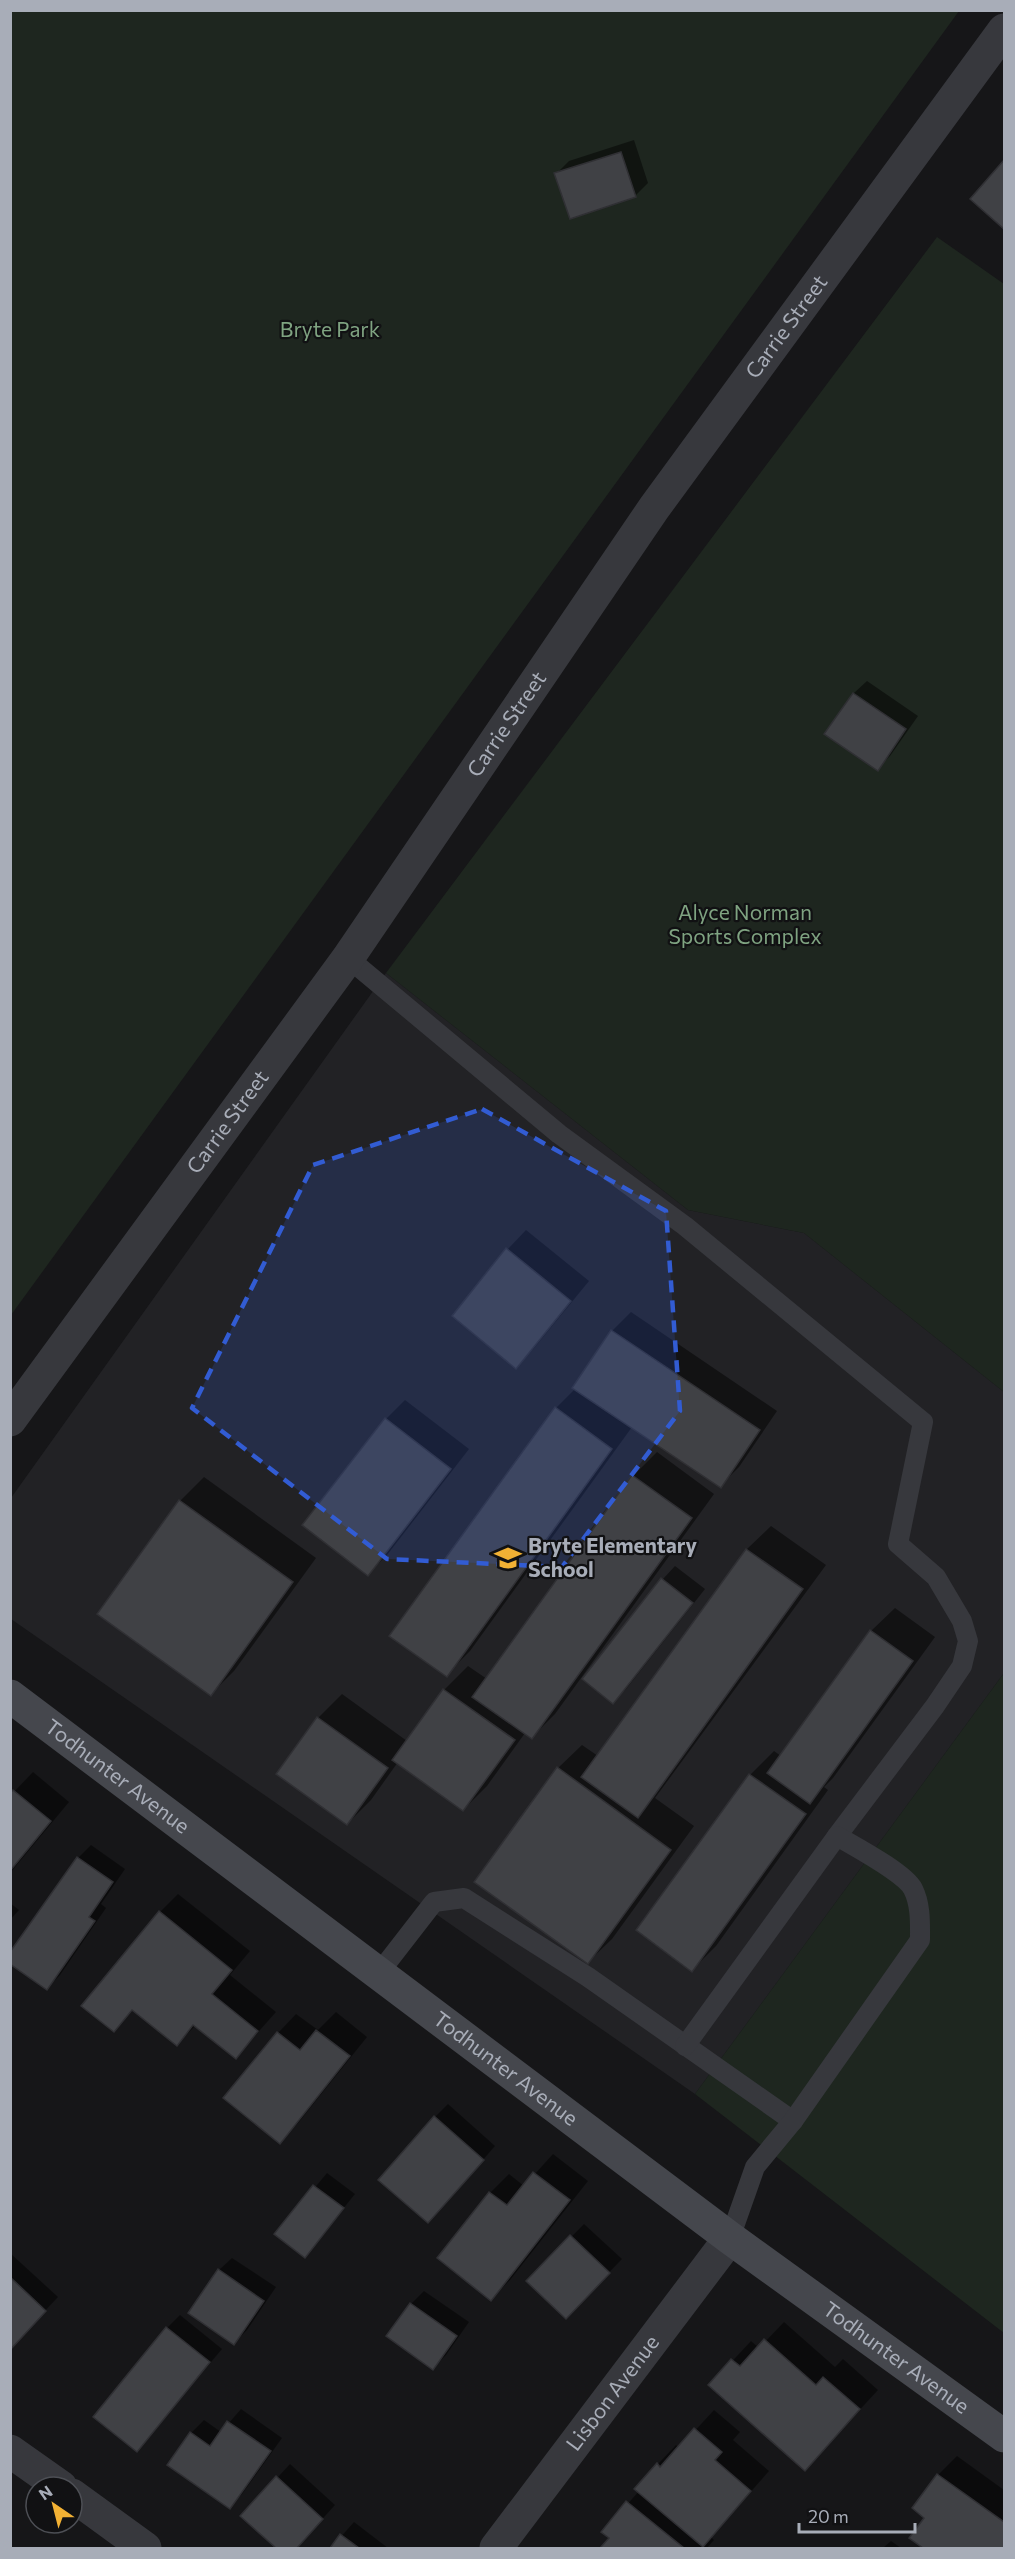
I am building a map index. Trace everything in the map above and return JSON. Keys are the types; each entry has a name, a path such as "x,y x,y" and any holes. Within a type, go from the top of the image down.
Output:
{"street":[{"name":"Carrie Street","path":"10,1420 348,958 654,508 1005,30"},
{"name":"Todhunter Avenue","path":"10,1696 730,2238 1005,2436"},
{"name":"Lisbon Avenue","path":"496,2548 730,2238"},
{"path":"10,2451 44,2475"},
{"path":"84,2504 145,2548"}],"lane":[{"path":"348,958 559,1134 685,1226 923,1422 898,1544 936,1577 962,1621 968,1641 962,1666 685,2046"},
{"path":"730,2238 755,2167 793,2121 920,1940 921,1914 913,1887 896,1872 837,1836"},
{"path":"379,1973 434,1902 464,1898 588,1977 793,2121"}],"highlighted area":[{"path":"482,1109 666,1211 680,1411 562,1567 387,1559 192,1408 313,1165"}],"shaded area":[{"name":"Bryte Elementary School","path":"386,973 688,1210 804,1233 1004,1392 1004,1673 695,2094 11,1619 11,1498"}],"green space":[{"name":"Bryte Park","path":"11,11 959,11 11,1315"},
{"name":"Alyce Norman Sports Complex","path":"937,237 1004,284 1004,1392 804,1233 688,1210 386,973"},
{"path":"1004,1673 1004,2333 695,2094"}],"building":[{"path":"621,152 636,197 570,219 554,173"},
{"path":"1004,160 1004,229 970,199"},
{"path":"853,693 906,729 878,771 824,734"},
{"path":"506,1248 571,1301 516,1369 452,1316"},
{"path":"611,1330 760,1430 721,1488 572,1388"},
{"path":"555,1407 612,1449 447,1677 389,1636"},
{"path":"385,1418 451,1469 368,1576 302,1525"},
{"path":"632,1475 692,1518 532,1739 472,1697"},
{"path":"179,1500 293,1582 211,1696 97,1614"},
{"path":"746,1549 803,1589 638,1818 581,1777"},
{"path":"661,1578 693,1603 613,1704 582,1679"},
{"path":"870,1630 913,1661 810,1804 767,1773"},
{"path":"443,1689 515,1740 463,1811 392,1760"},
{"path":"317,1717 388,1768 347,1825 276,1774"},
{"path":"557,1767 671,1850 588,1964 474,1882"},
{"path":"749,1774 806,1814 692,1972 636,1930"},
{"path":"13,1790 51,1821 10,1871 10,1793"},
{"path":"77,1857 113,1882 89,1917 95,1921 47,1990 10,1964 10,1952"},
{"path":"159,1911 232,1970 212,1994 258,2031 236,2059 193,2025 177,2046 132,2010 114,2032 81,2006"},
{"path":"316,2030 350,2056 280,2144 223,2098 277,2032 300,2050"},
{"path":"434,2116 484,2160 428,2223 378,2180"},
{"path":"533,2172 570,2200 491,2301 437,2258 489,2192 507,2205"},
{"path":"313,2185 344,2208 305,2258 274,2234"},
{"path":"570,2235 610,2273 566,2319 526,2281"},
{"path":"218,2269 264,2301 234,2345 188,2313"},
{"path":"10,2277 46,2311 10,2350"},
{"path":"410,2303 457,2336 433,2370 386,2336"},
{"path":"166,2327 210,2362 137,2452 93,2417"},
{"path":"764,2339 816,2385 823,2377 860,2409 805,2471 708,2385 731,2359 740,2366"},
{"path":"227,2421 271,2451 230,2509 167,2465 190,2432 210,2446"},
{"path":"694,2428 722,2452 715,2460 751,2491 703,2547 634,2489 657,2463 660,2467"},
{"path":"937,2474 1004,2522 1004,2548 923,2548 909,2538 924,2518 912,2508"},
{"path":"276,2476 323,2519 297,2548 276,2548 240,2516"},
{"path":"626,2501 684,2548 600,2548 609,2538 601,2532"},
{"path":"340,2534 359,2548 330,2548"}],"place":[{"name":"Bryte Elementary School","path":"508,1558"}]}
